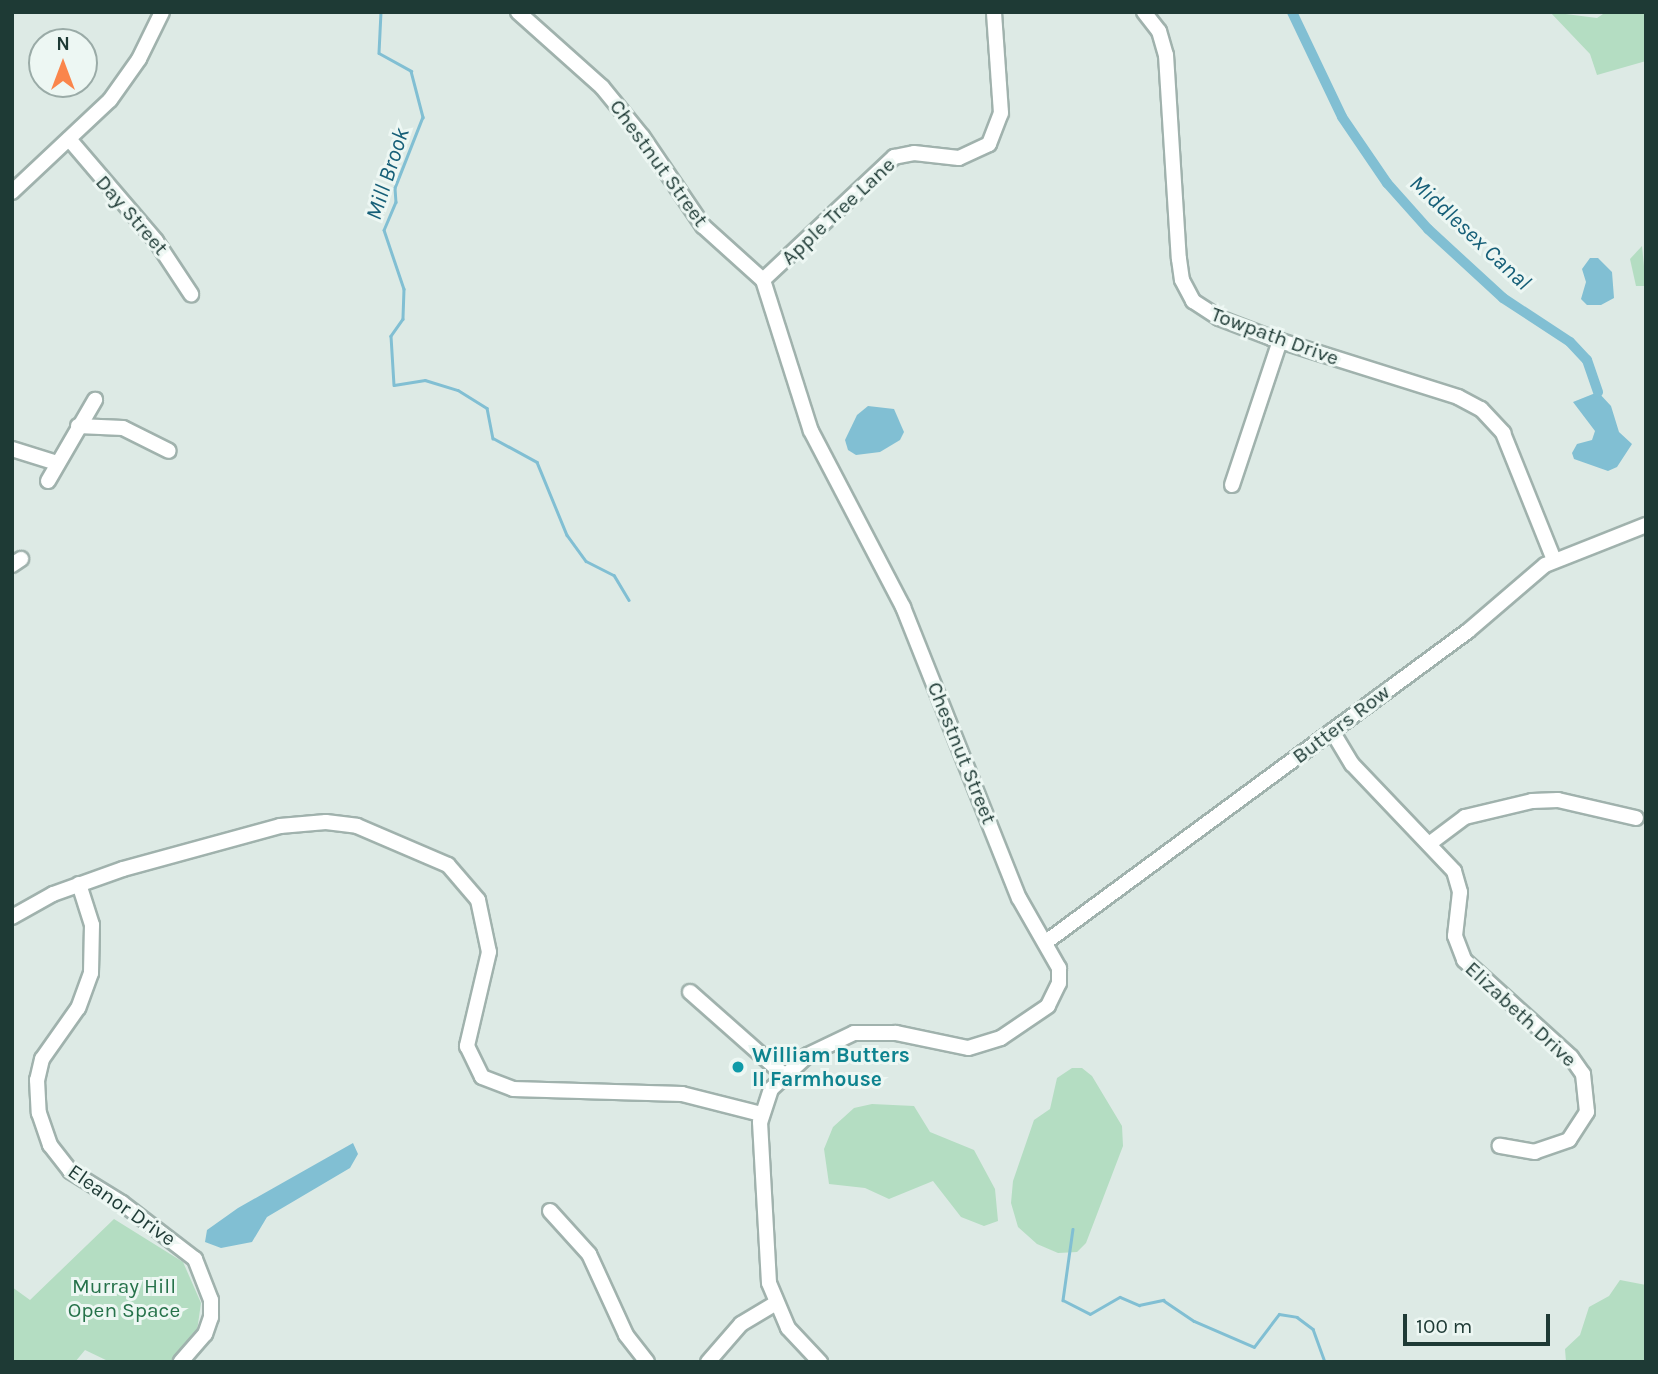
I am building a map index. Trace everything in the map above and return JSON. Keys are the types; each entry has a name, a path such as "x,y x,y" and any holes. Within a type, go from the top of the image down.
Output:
{"street":[{"path":"12,192 115,94 162,12"},
{"name":"Chestnut Street","path":"518,12 602,88 642,136 703,226 763,280 811,431 903,607 1019,898 1059,968 1054,995 1041,1012 1001,1038 968,1048 908,1034 854,1033 818,1048 783,1074 766,1097 761,1114 763,1237 774,1304 803,1348 820,1362"},
{"name":"Apple Tree Lane","path":"763,280 894,157 914,153 959,158 989,144 1001,113 994,12"},
{"name":"Towpath Drive","path":"1144,12 1159,31 1167,55 1179,259 1185,288 1208,313 1280,341 1458,397 1487,413 1507,442 1554,560"},
{"name":"Day Street","path":"69,139 156,241 191,294"},
{"path":"1232,485 1280,341"},
{"path":"48,481 95,400"},
{"path":"78,426 123,428 169,451"},
{"path":"12,449 57,463"},
{"name":"Butters Row","path":"1046,942 1468,631 1519,584 1554,560 1646,525"},
{"name":"Elizabeth Drive","path":"1332,731 1352,764 1429,844 1459,884 1455,930 1464,961 1571,1057 1587,1086 1585,1117 1569,1140 1535,1152 1500,1146"},
{"path":"1429,844 1465,817 1532,801 1558,800 1636,818"},
{"path":"12,917 79,884 280,826 326,822 372,831 448,865 466,882 482,910 489,963 467,1046 482,1077 513,1089 682,1094 761,1114"},
{"name":"Eleanor Drive","path":"79,884 92,925 91,973 78,1008 42,1059 37,1080 38,1113 50,1145 70,1171 186,1250 197,1263 211,1300 211,1317 205,1334 181,1362"},
{"path":"690,992 783,1074"},
{"path":"550,1211 589,1254 626,1335 647,1362"},
{"path":"708,1362 741,1324 774,1304"}],"green space":[{"path":"1550,12 1597,18 1606,12 1646,12 1646,61 1597,75 1590,54"},
{"path":"1642,246 1646,286 1636,286 1630,259"},
{"path":"1072,1068 1082,1068 1092,1076 1122,1126 1123,1146 1086,1243 1077,1252 1058,1253 1037,1244 1018,1227 1011,1203 1013,1181 1034,1120 1050,1109 1057,1078"},
{"path":"872,1104 914,1106 930,1132 974,1150 995,1189 998,1221 984,1226 961,1217 933,1181 889,1199 865,1188 829,1184 824,1149 833,1127 854,1108"},
{"name":"Murray Hill Open Space","path":"114,1219 183,1262 201,1303 197,1331 171,1362 110,1362 85,1350 75,1362 12,1362 12,1287 30,1300"},
{"path":"1620,1280 1646,1285 1646,1362 1566,1362 1565,1349 1580,1335 1589,1307 1609,1296"}],"water":[{"path":"1590,258 1598,258 1612,272 1614,298 1601,305 1587,305 1581,299 1586,282 1582,269"},
{"path":"1598,392 1611,406 1619,432 1632,444 1617,467 1608,471 1574,459 1572,453 1577,444 1592,440 1595,431 1573,402"},
{"path":"868,406 894,409 904,432 900,440 880,452 856,455 848,450 845,440 857,415"},
{"path":"353,1143 358,1154 350,1168 267,1217 252,1242 221,1248 205,1242 207,1230 238,1208"}],"waterway":[{"name":"Mill Brook","path":"381,12 379,53 411,71 423,117 395,188 396,202 384,230 404,289 403,319 391,336 394,385 425,380 458,390 487,408 493,438 537,462 567,535 586,561 614,575 629,600"},
{"name":"Middlesex Canal","path":"1292,12 1342,117 1387,183 1428,229 1503,298 1570,342 1587,360 1598,392"},
{"path":"1073,1229 1063,1300 1090,1314 1120,1297 1139,1305 1163,1300 1194,1321 1254,1347 1279,1314 1297,1317 1313,1329 1325,1362"}],"place":[{"name":"William Butters II Farmhouse","path":"738,1067"}]}
